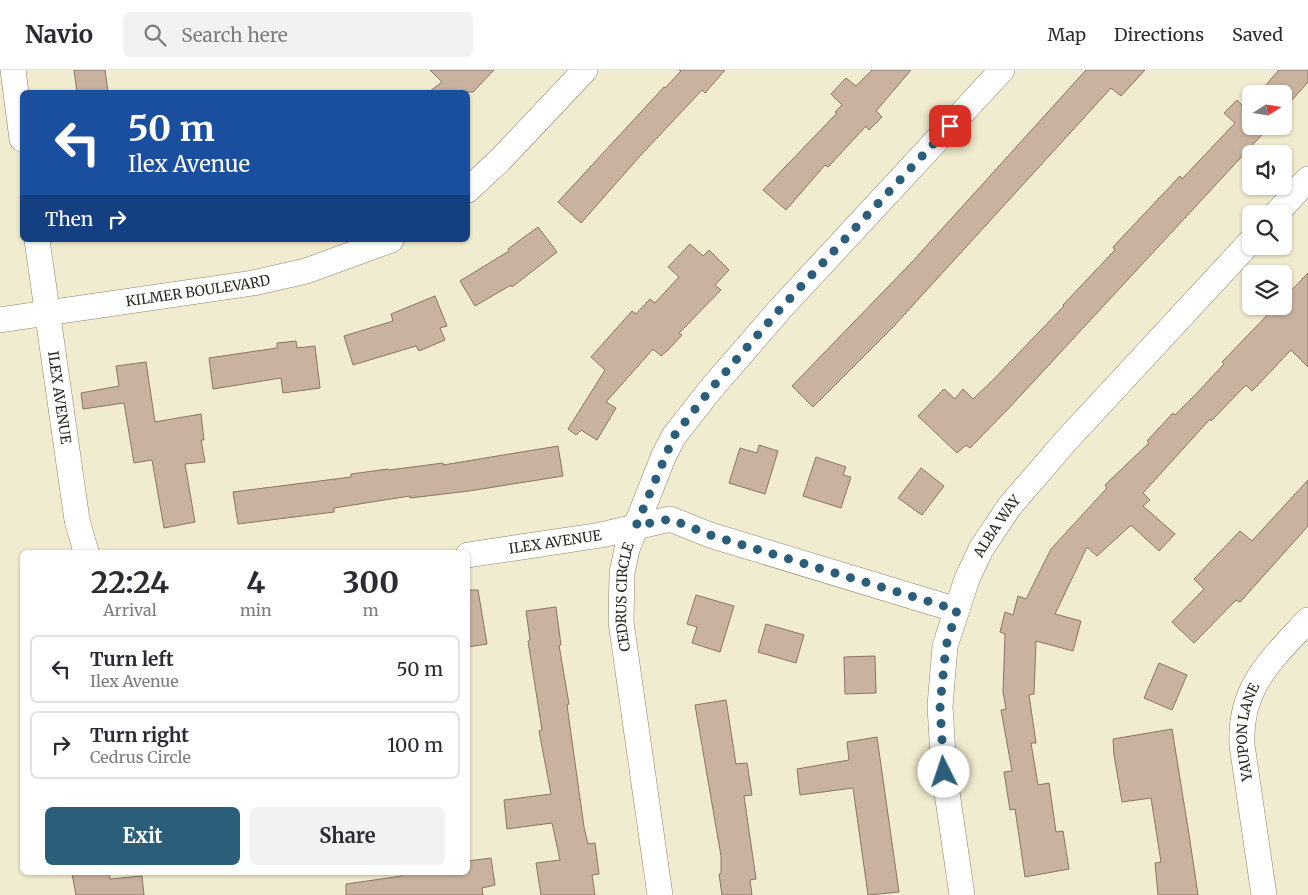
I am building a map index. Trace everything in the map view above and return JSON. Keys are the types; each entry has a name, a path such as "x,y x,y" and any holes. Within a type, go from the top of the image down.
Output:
{"street":[{"path":"13,70 20,124"},
{"path":"470,188 502,158 585,70"},
{"name":"CEDRUS CIRCLE","path":"660,895 621,622 622,573 627,549 636,526 674,436 710,390 781,308 1002,70"},
{"path":"1284,205 1308,179"},
{"name":"ILEX AVENUE","path":"37,242 77,520 85,550"},
{"name":"KILMER BOULEVARD","path":"0,320 262,281 306,271 386,242"},
{"name":"ALBA WAY","path":"962,895 944,772 940,706 946,646 957,610 980,549 1009,507 1064,443 1242,251"},
{"name":"ILEX AVENUE","path":"470,555 601,535 670,519 710,535 957,610"},
{"name":"YAUPON LANE","path":"1264,895 1242,745 1241,726 1244,708 1259,675 1308,620"}],"building":[{"path":"74,70 105,70 108,90 77,90"},
{"path":"430,70 494,70 473,92 470,92 470,90 432,90 442,82"},
{"path":"679,70 725,70 705,93 702,90 581,223 558,202 681,71"},
{"path":"872,70 911,70 876,111 882,117 869,130 866,126 828,167 825,165 786,210 763,190 837,113 835,112 842,105 831,94 846,78 856,86"},
{"path":"1086,70 1145,70 1121,96 1111,88 893,327 813,407 792,386 913,261"},
{"path":"1279,70 1308,70 1308,82 1292,100 1292,85 1266,85"},
{"path":"1237,100 1242,105 1242,135 1262,135 1252,145 1242,145 1242,156 1009,408 970,448 966,445 957,453 918,416 944,389 955,399 963,389 973,399 991,382 1115,250 1113,247 1180,176 1182,179 1235,123 1224,113"},
{"path":"538,227 557,252 512,287 511,285 475,306 460,281 509,251 508,249"},
{"path":"690,244 703,256 709,250 729,270 715,285 721,290 679,333 682,335 668,350 661,356 653,349 606,402 616,408 597,440 581,430 576,435 568,429 605,370 591,357 632,311 636,314 650,299 655,303 679,277 668,267"},
{"path":"1308,273 1308,367 1291,350 1252,391 1246,385 1211,421 1210,419 1143,493 1150,500 1143,506 1175,534 1159,551 1131,525 1097,556 1087,547 1055,614 1081,621 1073,651 1036,641 1034,694 1029,695 1036,743 1031,743 1038,785 1049,783 1056,832 1063,831 1069,869 1025,877 1015,809 1010,810 1004,772 1012,771 1001,710 1006,709 1003,692 1005,634 1000,632 1005,612 1013,615 1018,596 1026,599 1051,549 1107,488 1105,485 1149,443 1147,441 1173,413 1175,415 1198,392 1224,364 1222,362 1267,315 1292,315 1292,290"},
{"path":"435,296 447,326 440,328 445,340 419,351 416,346 353,365 344,336 393,321 391,314"},
{"path":"296,341 297,348 315,346 320,388 283,393 281,378 213,389 209,358 277,348 277,343"},
{"path":"146,362 155,422 201,414 204,440 201,440 205,462 185,464 195,522 164,528 152,460 134,463 124,403 83,409 81,393 119,386 116,366"},
{"path":"759,445 778,451 765,494 729,483 740,448 757,453"},
{"path":"558,446 563,476 469,491 410,498 410,496 334,508 334,512 238,524 233,492 351,477 351,474 388,469 443,463 443,465"},
{"path":"816,457 846,467 843,475 851,477 841,508 803,496"},
{"path":"921,468 944,486 922,515 898,498"},
{"path":"1308,480 1308,526 1240,602 1236,600 1194,643 1172,622 1204,589 1194,579 1240,531 1252,541"},
{"path":"470,590 478,590 487,644 470,647"},
{"path":"696,595 734,606 720,652 692,643 697,627 687,624"},
{"path":"556,607 561,645 559,645 569,704 567,705 584,827 588,844 595,843 599,874 592,875 595,895 541,895 536,863 560,860 552,823 507,829 504,800 551,794 539,731 542,730 528,641 530,640 526,611"},
{"path":"766,624 804,635 796,663 758,652"},
{"path":"875,656 876,693 845,694 844,657"},
{"path":"1159,663 1187,675 1172,710 1144,698"},
{"path":"726,700 736,764 747,763 752,795 744,796 756,879 750,880 752,895 722,895 719,874 721,874 721,856 695,705"},
{"path":"1172,729 1198,895 1158,895 1155,863 1161,862 1151,798 1122,802 1114,755 1113,739"},
{"path":"877,737 899,892 868,895 853,788 800,795 797,769 849,760 847,742"},
{"path":"491,858 495,885 482,888 483,895 346,895 346,884 402,875 470,875 470,861"},
{"path":"72,875 109,875 110,879 142,876 144,895 76,895"}],"route":[{"path":"944,772 940,706 946,646 957,610 710,535 670,519 636,526 664,454 674,436 710,390 781,308 950,126"}]}
